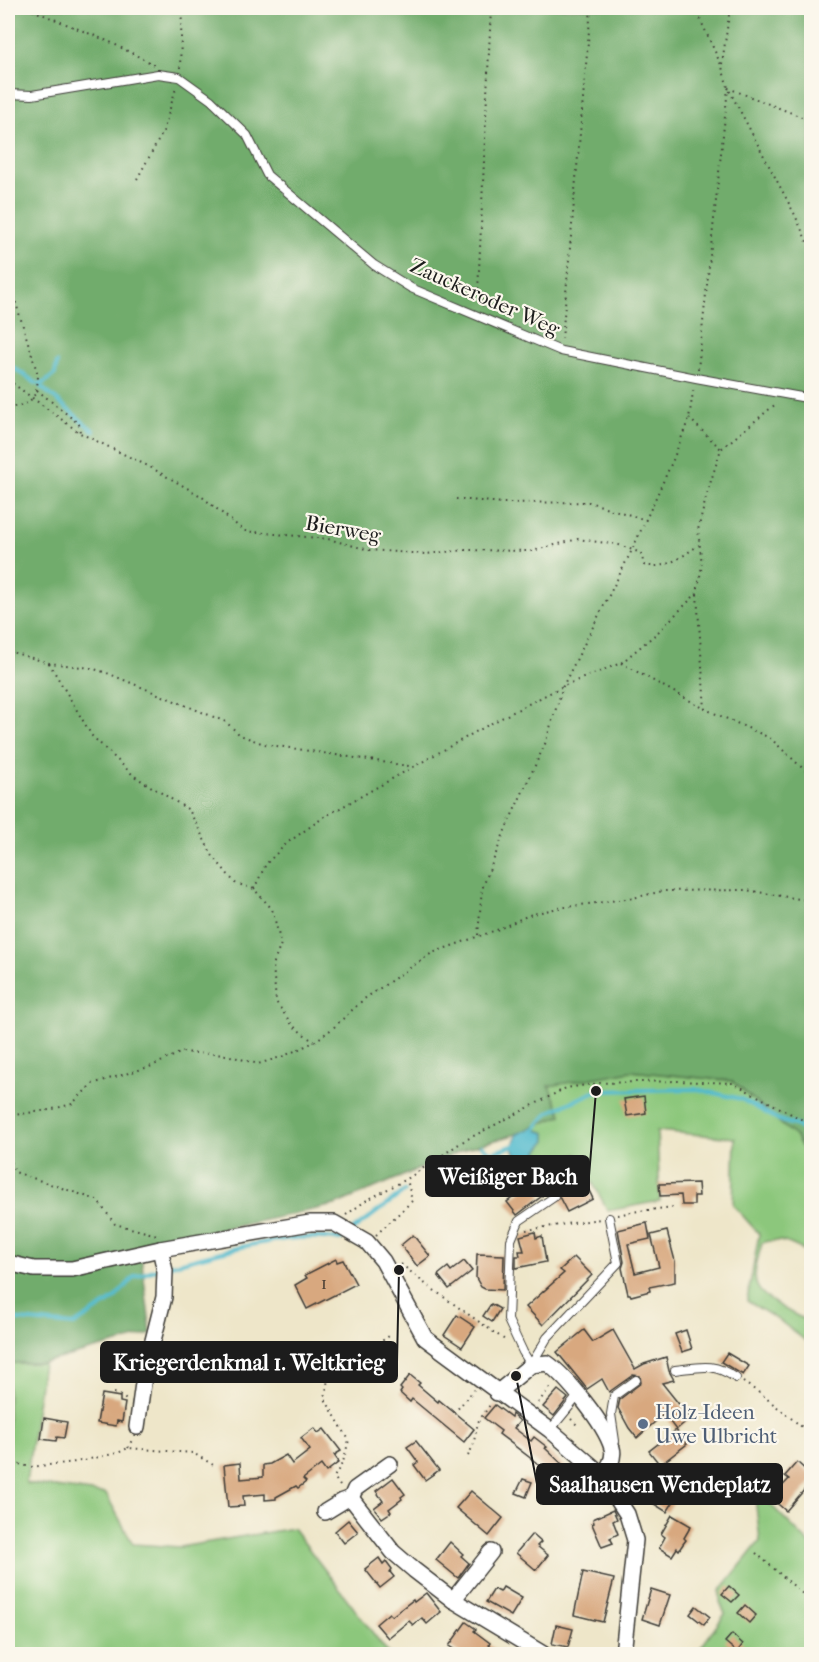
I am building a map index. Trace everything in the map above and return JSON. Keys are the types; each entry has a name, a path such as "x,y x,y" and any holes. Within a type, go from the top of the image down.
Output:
{"street":[{"path":"8,1263 34,1269 72,1269 163,1261 211,1240 310,1223 336,1225 362,1239 383,1261 425,1338 550,1430 601,1477 627,1514 634,1540 623,1654"},
{"path":"137,1427 144,1376 164,1296 163,1261"},
{"path":"498,1392 527,1359 547,1363 559,1371 603,1429 613,1449 608,1470 601,1477"},
{"path":"325,1512 351,1498 355,1489 390,1464"},
{"path":"351,1498 393,1552 453,1600 541,1654"},
{"path":"453,1600 491,1551"}],"lane":[{"path":"8,94 32,94 158,74 179,77"},
{"name":"Zauckeroder Weg","path":"179,77 211,100 247,135 267,175 374,265 411,288 488,318 561,351 812,399"},
{"path":"554,1197 519,1221 511,1240 508,1320 527,1359 618,1263 609,1218"},
{"path":"675,1370 710,1366 723,1369 736,1378"},
{"path":"613,1449 615,1442 611,1414 614,1396 636,1380"},
{"path":"550,1430 579,1396"}],"path":[{"path":"27,8 110,42 159,67"},
{"path":"137,179 163,132 179,77 182,8"},
{"path":"488,318 478,292 491,8"},
{"path":"561,351 591,8"},
{"path":"695,8 722,67 728,88 812,252"},
{"path":"722,67 730,8"},
{"path":"728,88 812,121"},
{"path":"478,935 482,889 506,828 545,744 563,686 632,550 689,418 696,378 728,88"},
{"path":"8,267 11,286 38,375 37,390 33,399 21,406 8,408"},
{"name":"Bierweg","path":"8,380 80,433 201,495 244,531 328,539 369,550 425,554 465,550 532,551 578,538 619,545 641,553 644,565 653,567 671,564 699,545"},
{"path":"37,390 79,424 80,433"},
{"path":"705,709 697,593 702,565 698,530 708,490 721,449 787,395"},
{"path":"689,418 721,449"},
{"path":"456,499 505,503 589,502 646,520"},
{"path":"254,889 266,864 287,843 324,817 488,724 563,686 621,663 657,633 697,593"},
{"path":"8,651 49,663 91,668 107,673 205,712 226,722 240,735 264,744 415,767"},
{"path":"49,663 92,736 134,776 189,810 212,855 235,883 254,889 272,909 281,944 273,965 276,1002 293,1026 314,1042"},
{"path":"621,663 705,709 770,738 812,777"},
{"path":"8,1128 14,1115 72,1104 93,1084 152,1066 182,1052 227,1055 258,1064 284,1056 314,1042 364,999 432,952 529,915 663,891 746,890 812,901"},
{"path":"336,1225 367,1200 407,1179 462,1142 566,1088 600,1083 676,1081 733,1083 812,1125"},
{"path":"8,1157 15,1172 97,1200 115,1224 153,1235 165,1233"},
{"path":"362,1239 386,1227 412,1201 407,1179"},
{"path":"514,1232 609,1218 631,1212 674,1208"},
{"path":"395,1263 407,1267 428,1286 527,1359"},
{"path":"351,1498 334,1477 343,1462 349,1440 325,1399 328,1378 392,1334"},
{"path":"529,1415 548,1392 559,1371"},
{"path":"736,1378 761,1394 812,1436"},
{"path":"454,1413 482,1380"},
{"path":"468,1456 473,1446 478,1422 498,1392"},
{"path":"570,1418 577,1425"},
{"path":"8,1461 30,1467 76,1462 118,1453 128,1448 193,1453 215,1466"},
{"path":"756,1553 812,1602"}],"green space":[{"path":"8,8 811,8 811,1164 796,1137 732,1081 631,1071 549,1086 562,1115 517,1134 468,1148 335,1205 140,1247 151,1334 43,1363 8,1363"},
{"path":"631,1071 732,1081 796,1137 811,1164 811,1254 781,1241 762,1243 755,1276 757,1286 766,1297 811,1323 811,1345 780,1321 747,1301 759,1234 733,1205 735,1138 657,1131 660,1201 608,1211 577,1154 533,1173 519,1160 536,1154 546,1133 531,1128 562,1115 548,1086"},
{"path":"8,1363 43,1363 26,1483 106,1494 133,1544 180,1547 293,1528 389,1654 8,1654"},
{"path":"754,1488 811,1545 811,1654 765,1654 758,1650 749,1654 696,1654 725,1614 720,1602 720,1591 760,1541"}],"water":[{"path":"531,1128 546,1133 546,1141 536,1154 519,1160 512,1148 517,1134"}],"building":[{"path":"644,1096 646,1113 627,1116 624,1099"},
{"path":"571,1176 577,1186 585,1182 593,1199 567,1212 553,1185"},
{"path":"532,1183 542,1196 517,1215 507,1202"},
{"path":"698,1183 699,1196 694,1196 694,1205 682,1205 681,1195 660,1196 659,1184"},
{"path":"647,1223 650,1239 628,1244 635,1273 659,1267 651,1235 667,1231 675,1261 675,1282 649,1287 650,1291 631,1296 628,1294 622,1268 624,1262 618,1230"},
{"path":"535,1232 536,1238 542,1236 546,1262 516,1268 516,1256 520,1256 519,1251 524,1251 520,1236"},
{"path":"413,1235 430,1256 417,1266 401,1245"},
{"path":"477,1254 504,1255 503,1290 481,1287 476,1278"},
{"path":"574,1257 592,1275 543,1325 526,1307 564,1273 560,1270"},
{"path":"336,1259 337,1262 343,1260 356,1284 307,1309 295,1285 307,1278 305,1275"},
{"path":"464,1261 472,1271 449,1289 438,1275 448,1267 451,1271"},
{"path":"491,1304 500,1309 492,1322 483,1316"},
{"path":"457,1315 475,1327 462,1347 444,1335"},
{"path":"584,1330 593,1342 613,1330 635,1369 666,1357 674,1380 662,1383 690,1418 676,1430 664,1414 637,1438 618,1408 620,1399 641,1383 640,1376 633,1375 609,1392 602,1379 587,1389 557,1352"},
{"path":"686,1330 692,1349 682,1352 675,1334"},
{"path":"727,1353 749,1366 743,1375 721,1362"},
{"path":"410,1375 438,1402 439,1400 474,1429 464,1442 412,1399 410,1402 400,1393 402,1390 400,1388"},
{"path":"558,1390 568,1398 554,1416 543,1407"},
{"path":"102,1394 120,1397 120,1402 125,1403 122,1422 117,1421 116,1426 97,1423"},
{"path":"495,1405 520,1421 514,1428 531,1441 534,1437 547,1447 545,1448 578,1479 570,1490 555,1478 546,1489 537,1481 546,1470 499,1434 501,1431 484,1418"},
{"path":"44,1418 67,1422 64,1438 57,1437 56,1441 41,1439"},
{"path":"314,1428 318,1433 324,1429 341,1451 334,1455 339,1462 326,1472 321,1465 303,1479 306,1482 276,1499 265,1500 265,1494 243,1496 244,1506 228,1507 224,1465 240,1463 241,1479 263,1477 263,1465 270,1464 286,1455 292,1464 310,1450 301,1438"},
{"path":"676,1430 687,1444 660,1465 649,1451"},
{"path":"416,1441 439,1470 425,1480 414,1465 418,1462 407,1447"},
{"path":"797,1462 812,1476 812,1481 786,1511 771,1498 789,1479 785,1476"},
{"path":"661,1476 676,1485 670,1494 676,1498 667,1512 646,1499"},
{"path":"393,1478 405,1494 389,1509 391,1512 382,1518 374,1508 383,1501 376,1491"},
{"path":"523,1479 532,1482 526,1497 516,1493"},
{"path":"471,1491 503,1518 489,1536 456,1508"},
{"path":"613,1510 617,1519 613,1521 618,1534 610,1538 613,1543 602,1547 592,1524 593,1519"},
{"path":"672,1515 691,1526 684,1538 686,1540 672,1556 659,1548 665,1537 661,1534"},
{"path":"348,1520 358,1532 344,1543 335,1531"},
{"path":"532,1534 541,1542 537,1546 548,1555 536,1570 516,1553"},
{"path":"450,1542 469,1563 458,1578 436,1560"},
{"path":"379,1558 383,1564 386,1561 394,1577 380,1588 365,1569"},
{"path":"583,1572 614,1579 603,1622 574,1615"},
{"path":"729,1586 739,1595 732,1602 722,1594"},
{"path":"503,1587 522,1598 511,1616 486,1602 494,1589 500,1592"},
{"path":"651,1589 670,1595 660,1625 642,1619"},
{"path":"426,1593 441,1612 427,1624 422,1618 413,1625 409,1621 388,1638 376,1624 389,1613 392,1616"},
{"path":"745,1605 756,1615 749,1623 738,1613"},
{"path":"696,1606 710,1617 704,1625 690,1614"},
{"path":"466,1622 501,1654 461,1654 449,1646"},
{"path":"556,1625 573,1629 568,1647 552,1644"},
{"path":"732,1634 743,1644 737,1652 725,1642"}],"waterway":[{"path":"57,363 55,374 44,383 40,383 41,387 94,431"},
{"path":"8,364 36,383"},
{"path":"533,1131 549,1112 596,1091 696,1089 741,1099 779,1120 797,1126 812,1136"},
{"path":"482,1146 491,1153 516,1145"},
{"path":"353,1230 405,1191"},
{"path":"167,1266 276,1240 299,1238 340,1240 347,1234"},
{"path":"8,1319 74,1325 114,1299 134,1277 160,1268"}],"place":[{"name":"Weißiger Bach","path":"596,1091"},
{"name":"Kriegerdenkmal 1. Weltkrieg","path":"399,1270"},
{"name":"Saalhausen Wendeplatz","path":"516,1376"},
{"name":"Holz-Ideen Uwe Ulbricht","path":"643,1424"}]}
